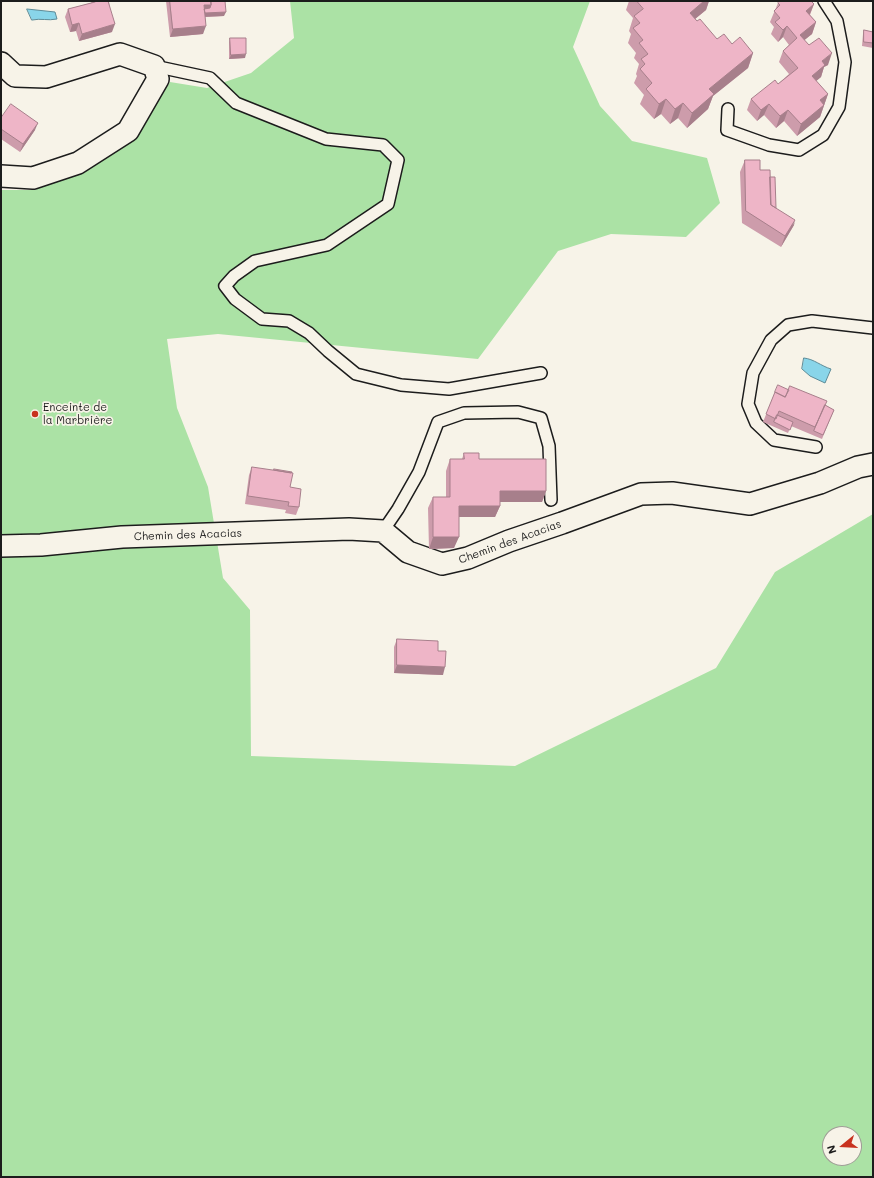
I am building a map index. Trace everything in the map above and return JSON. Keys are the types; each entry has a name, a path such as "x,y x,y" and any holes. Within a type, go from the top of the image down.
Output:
{"street":[{"path":"1,64 15,76 46,77 120,54 154,66 158,79 128,131 78,163 33,178 1,176"},
{"name":"Chemin des Acacias","path":"1,546 41,545 122,537 349,529 383,531 408,552 442,564 468,558 508,541 641,494 672,493 750,504 820,483 858,467 873,464"}],"lane":[{"path":"728,109 727,130 769,145 799,150 823,135 839,107 845,62 837,21 824,1"},
{"path":"154,66 210,78 236,103 326,140 383,145 398,160 388,204 326,245 255,261 234,276 225,286 235,299 262,319 289,321 309,333 356,374 371,378 400,385 449,389 541,373"},
{"path":"816,447 774,440 756,423 748,404 752,373 771,340 788,325 812,321 873,328"},
{"path":"383,531 398,509 419,472 438,422 464,413 518,412 541,418 549,446 551,500"}],"green space":[{"path":"290,1 590,1 573,47 600,106 632,141 707,158 720,203 686,237 611,234 558,251 478,359 218,334 167,339 177,408 208,487 223,578 250,610 251,756 515,766 716,668 775,572 873,514 873,1177 1,1177 1,190 35,190 93,162 145,122 170,82 207,88 251,73 294,38"}],"water":[{"path":"27,9 55,12 57,19 32,20"},
{"path":"804,358 831,369 825,383 810,376 802,369"}],"building":[{"path":"95,1 108,1 115,24 82,34 79,23 72,25 68,9"},
{"path":"170,1 211,1 211,5 204,5 206,26 173,29"},
{"path":"211,1 225,1 226,12 205,13 204,9 210,8"},
{"path":"637,1 704,1 690,13 697,21 700,19 717,39 724,34 732,44 740,37 753,53 709,89 714,94 692,113 683,103 675,109 666,99 659,104 646,89 652,83 640,69 645,64 641,59 648,54 639,43 643,40 633,28 640,23 634,16 643,9"},
{"path":"780,1 811,1 814,4 806,11 816,22 800,35 809,45 819,38 832,53 822,61 825,65 812,76 828,94 820,100 824,105 801,124 788,110 780,116 769,104 761,110 751,99 775,80 778,84 798,68 783,51 797,38 787,26 783,30 775,22 780,18 774,11 780,5 778,3"},
{"path":"864,30 873,32 873,43 864,42"},
{"path":"230,38 246,38 246,54 231,55"},
{"path":"11,104 38,123 23,144 1,129 1,118"},
{"path":"745,160 760,160 760,170 770,170 771,205 795,220 785,236 746,211"},
{"path":"770,177 775,177 776,208 771,205"},
{"path":"778,385 789,390 785,397 775,392"},
{"path":"790,386 827,401 815,427 779,411 776,419 766,414 775,392 785,397"},
{"path":"825,405 834,410 823,435 814,431"},
{"path":"777,415 793,422 790,430 774,422"},
{"path":"464,453 479,453 479,459 546,459 546,491 500,491 500,506 459,506 459,537 433,537 433,497 450,497 450,459 464,459"},
{"path":"252,467 293,473 290,487 301,489 299,507 288,506 289,502 248,496"},
{"path":"274,469 292,472 291,473"},
{"path":"397,639 438,641 438,651 446,651 445,667 397,665"}],"place":[{"name":"Enceinte de la Marbrière","path":"35,414"}]}
